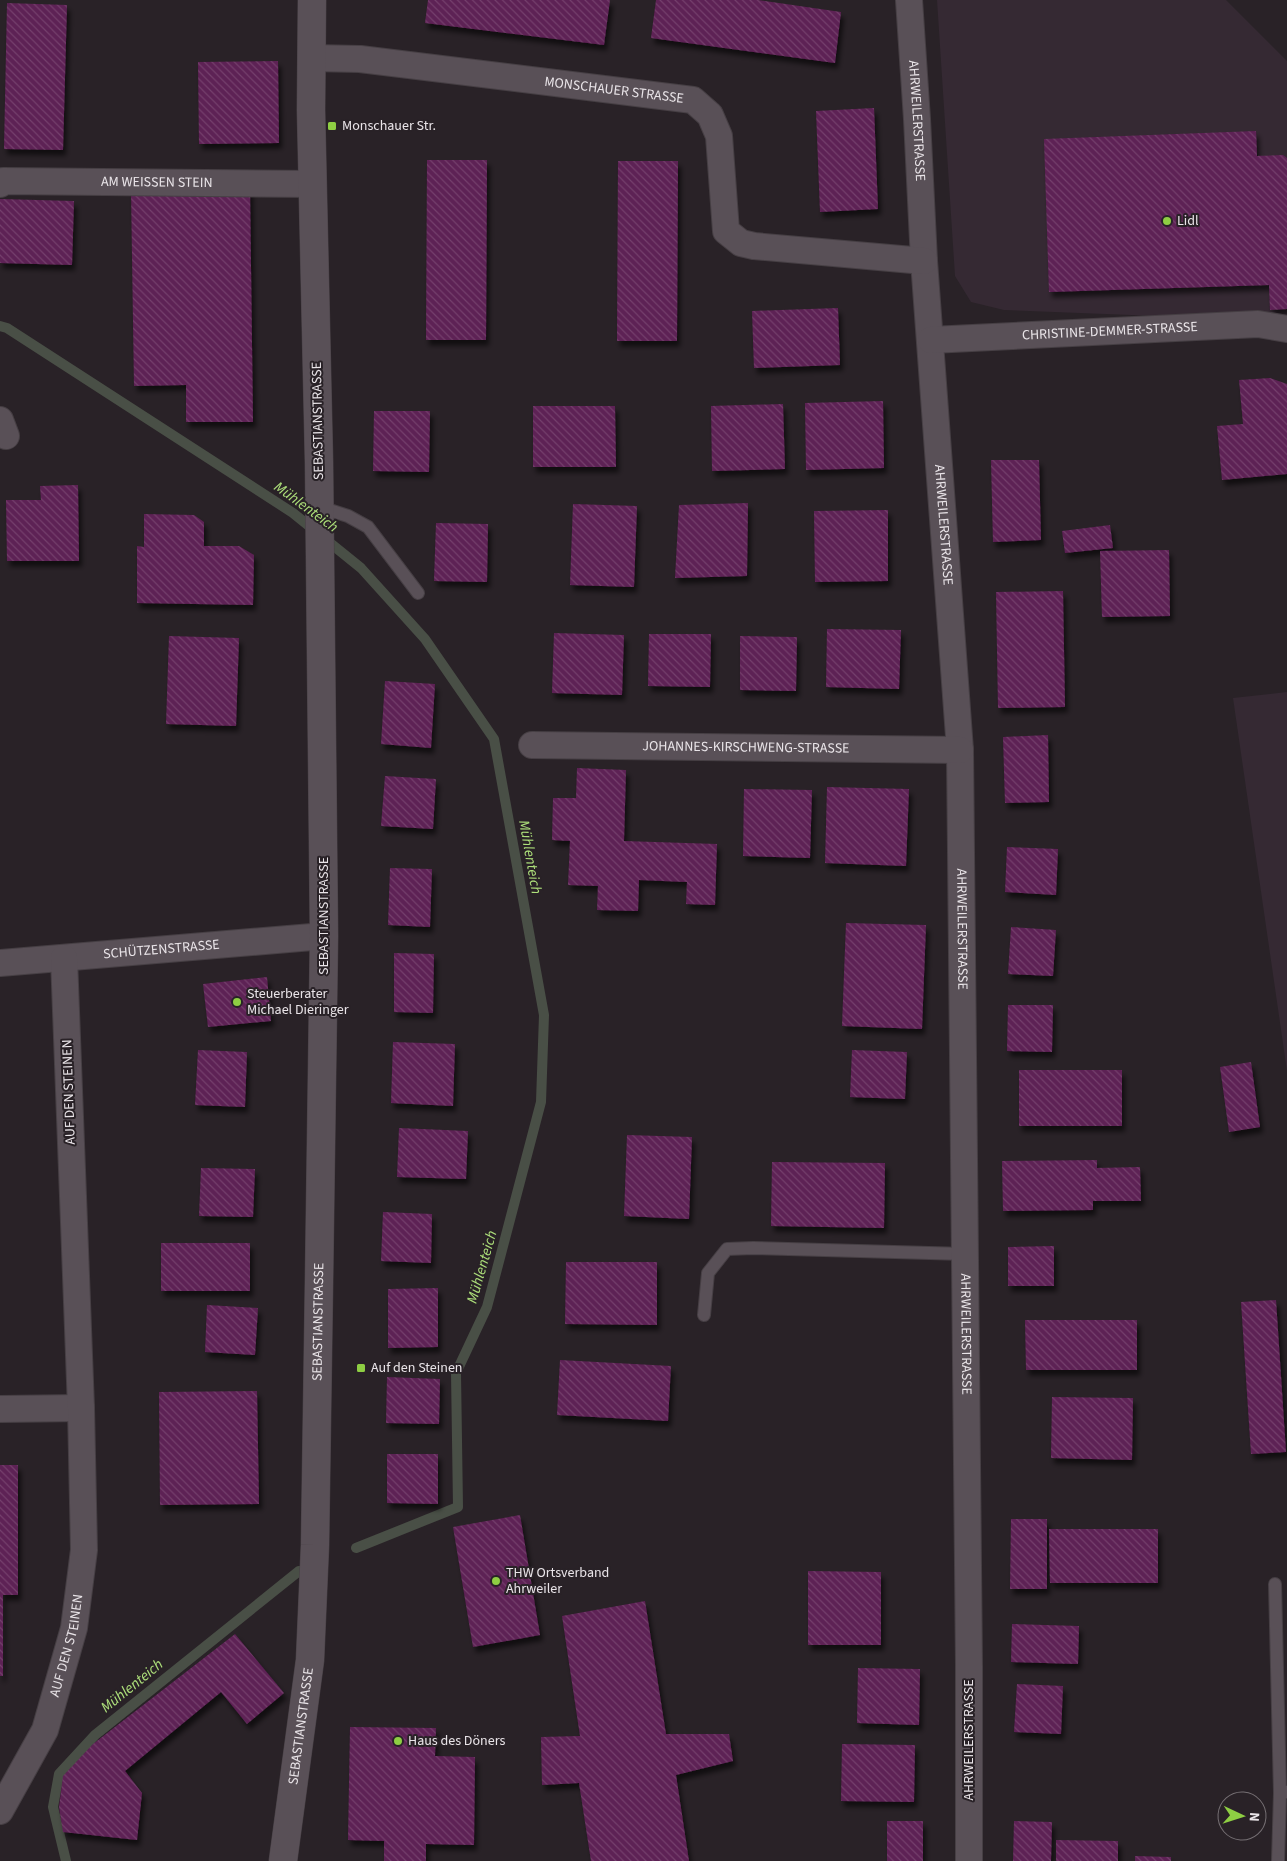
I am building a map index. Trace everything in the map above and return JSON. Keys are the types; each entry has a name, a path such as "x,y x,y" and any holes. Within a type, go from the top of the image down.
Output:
{"street":[{"name":"SEBASTIANSTRASSE","path":"283,1861 311,1650 315,1535 324,936 320,513 311,110 312,0"},
{"name":"AHRWEILERSTRASSE","path":"909,0 924,261 960,750 969,1667 969,1861"},
{"name":"MONSCHAUER STRASSE","path":"312,58 360,59 693,100 710,115 719,136 726,231 741,243 754,246 924,261"},
{"name":"AM WEISSEN STEIN","path":"0,184 3,181 313,184"},
{"name":"CHRISTINE-DEMMER-STRASSE","path":"931,340 1258,324 1287,329"},
{"name":"JOHANNES-KIRSCHWENG-STRASSE","path":"532,745 960,750"},
{"name":"SCHÜTZENSTRASSE","path":"0,963 324,936"},
{"name":"AUF DEN STEINEN","path":"0,1811 45,1730 74,1628 84,1550 82,1408 64,958"},
{"path":"0,1409 82,1408"}],"lane":[{"path":"320,513 348,516 368,527 418,593"},
{"path":"704,1315 708,1273 727,1249 753,1248 965,1254"},
{"path":"1275,1584 1284,1792 1278,1861"}],"shaded area":[{"path":"937,0 1226,0 1287,61 1287,321 1004,310 971,302 955,276"},
{"path":"1287,692 1287,1071 1233,698"}],"building":[{"path":"428,0 610,0 604,45 425,23"},
{"path":"656,0 758,0 841,12 835,63 651,38"},
{"path":"7,3 67,5 63,150 4,149"},
{"path":"278,61 279,143 199,144 198,62"},
{"path":"874,108 878,209 820,212 816,111"},
{"name":"Lidl","path":"1256,131 1257,156 1283,155 1287,158 1287,309 1270,310 1269,285 1049,292 1044,139"},
{"path":"427,160 487,160 486,340 426,340"},
{"path":"618,161 678,161 677,341 617,341"},
{"path":"250,188 253,422 186,422 186,385 134,386 131,190"},
{"path":"0,199 74,201 72,265 0,263"},
{"path":"838,308 840,365 754,368 752,311"},
{"path":"1270,378 1287,384 1287,474 1222,480 1217,426 1243,424 1239,380"},
{"path":"883,401 884,468 806,470 805,403"},
{"path":"783,404 785,469 712,471 711,406"},
{"path":"533,406 615,406 616,467 533,467"},
{"path":"374,411 430,411 429,472 373,471"},
{"path":"991,460 1039,460 1041,540 993,542"},
{"path":"78,485 79,561 7,561 6,500 41,500 40,486"},
{"path":"748,503 747,576 675,578 679,505"},
{"path":"573,504 637,506 634,587 570,585"},
{"path":"888,510 888,581 815,582 814,511"},
{"path":"144,514 194,515 204,522 204,546 239,546 254,555 253,605 137,603 137,546 144,547"},
{"path":"436,523 488,524 487,582 434,581"},
{"path":"1110,525 1113,548 1065,553 1062,531"},
{"path":"1169,550 1170,616 1102,617 1100,551"},
{"path":"1063,591 1065,707 998,708 996,592"},
{"path":"827,629 901,630 899,689 826,687"},
{"path":"554,633 624,635 622,695 552,693"},
{"path":"649,634 711,634 710,687 648,686"},
{"path":"169,636 239,638 236,726 166,724"},
{"path":"740,636 797,637 796,691 740,690"},
{"path":"385,681 435,684 431,748 381,744"},
{"path":"1048,735 1049,802 1005,803 1003,737"},
{"path":"577,768 626,770 624,841 717,844 715,905 686,904 687,882 639,880 638,911 597,910 598,886 568,885 570,841 552,840 553,798 576,798"},
{"path":"385,776 436,779 433,829 381,826"},
{"path":"827,787 909,789 906,866 825,863"},
{"path":"744,789 812,790 810,858 743,856"},
{"path":"1007,847 1058,849 1056,895 1005,892"},
{"path":"390,868 432,869 430,927 388,925"},
{"path":"846,923 926,925 922,1029 842,1026"},
{"path":"1011,927 1056,930 1053,976 1008,974"},
{"path":"394,953 434,954 433,1013 394,1012"},
{"name":"Steuerberater Michael Dieringer","path":"267,977 271,1021 208,1027 203,984"},
{"path":"1008,1005 1053,1005 1052,1052 1007,1051"},
{"path":"393,1042 455,1044 453,1106 391,1103"},
{"path":"198,1050 247,1052 245,1107 195,1105"},
{"path":"852,1050 907,1052 905,1099 850,1097"},
{"path":"1251,1062 1260,1127 1229,1132 1220,1067"},
{"path":"1019,1070 1122,1070 1122,1126 1019,1126"},
{"path":"399,1128 468,1131 466,1179 397,1177"},
{"path":"627,1135 692,1137 689,1219 624,1216"},
{"path":"1097,1160 1097,1168 1140,1167 1141,1201 1093,1201 1093,1210 1003,1211 1002,1161"},
{"path":"772,1162 885,1163 884,1228 771,1226"},
{"path":"201,1168 255,1169 253,1217 199,1216"},
{"path":"383,1212 432,1214 431,1263 381,1261"},
{"path":"161,1243 250,1243 250,1291 161,1291"},
{"path":"1054,1246 1054,1286 1008,1286 1008,1247"},
{"path":"566,1262 657,1262 657,1325 565,1324"},
{"path":"438,1288 438,1347 388,1348 388,1289"},
{"path":"1276,1300 1286,1452 1251,1454 1241,1302"},
{"path":"207,1305 258,1308 255,1355 205,1352"},
{"path":"1025,1320 1137,1320 1137,1370 1026,1370"},
{"path":"560,1360 671,1366 668,1421 557,1415"},
{"path":"387,1377 440,1379 439,1424 386,1423"},
{"path":"257,1391 259,1504 160,1505 159,1392"},
{"path":"1052,1397 1133,1398 1132,1460 1051,1458"},
{"path":"387,1454 438,1454 438,1504 387,1503"},
{"path":"0,1465 18,1465 18,1595 3,1595 3,1676 0,1676"},
{"name":"THW Ortsverband Ahrweiler","path":"520,1515 540,1635 473,1647 453,1527"},
{"path":"1011,1519 1047,1519 1047,1589 1010,1589"},
{"path":"1049,1529 1158,1529 1158,1583 1050,1583"},
{"path":"808,1571 881,1572 881,1645 808,1645"},
{"path":"645,1601 666,1734 729,1734 733,1761 676,1775 689,1861 591,1861 579,1783 542,1785 541,1737 580,1736 562,1616"},
{"path":"1012,1624 1079,1626 1078,1664 1011,1662"},
{"path":"235,1634 284,1693 247,1724 221,1692 125,1771 142,1793 137,1840 63,1832 59,1807 63,1776 93,1744"},
{"path":"858,1668 920,1669 919,1725 857,1723"},
{"path":"1017,1684 1063,1686 1061,1734 1014,1732"},
{"path":"350,1727 436,1728 435,1756 475,1757 474,1845 426,1844 426,1861 384,1861 384,1841 348,1840"},
{"path":"842,1744 915,1745 914,1802 841,1801"},
{"path":"887,1821 923,1821 923,1861 887,1861"},
{"path":"1014,1821 1052,1822 1051,1861 1013,1861"},
{"path":"1056,1840 1118,1841 1118,1861 1056,1861"},
{"path":"1135,1856 1171,1857 1171,1861 1135,1861"}],"waterway":[{"name":"Mühlenteich","path":"0,326 7,328 293,513 361,568 425,639 494,739 544,1015 541,1102 487,1307 456,1373 458,1507 356,1548"},
{"name":"Mühlenteich","path":"66,1861 53,1807 59,1774 95,1735 299,1571"}],"place":[{"name":"Monschauer Str.","path":"332,126"},
{"name":"Lidl","path":"1167,221"},
{"name":"Steuerberater Michael Dieringer","path":"237,1002"},
{"name":"Auf den Steinen","path":"361,1368"},
{"name":"THW Ortsverband Ahrweiler","path":"496,1581"},
{"name":"Haus des Döners","path":"398,1741"}]}
